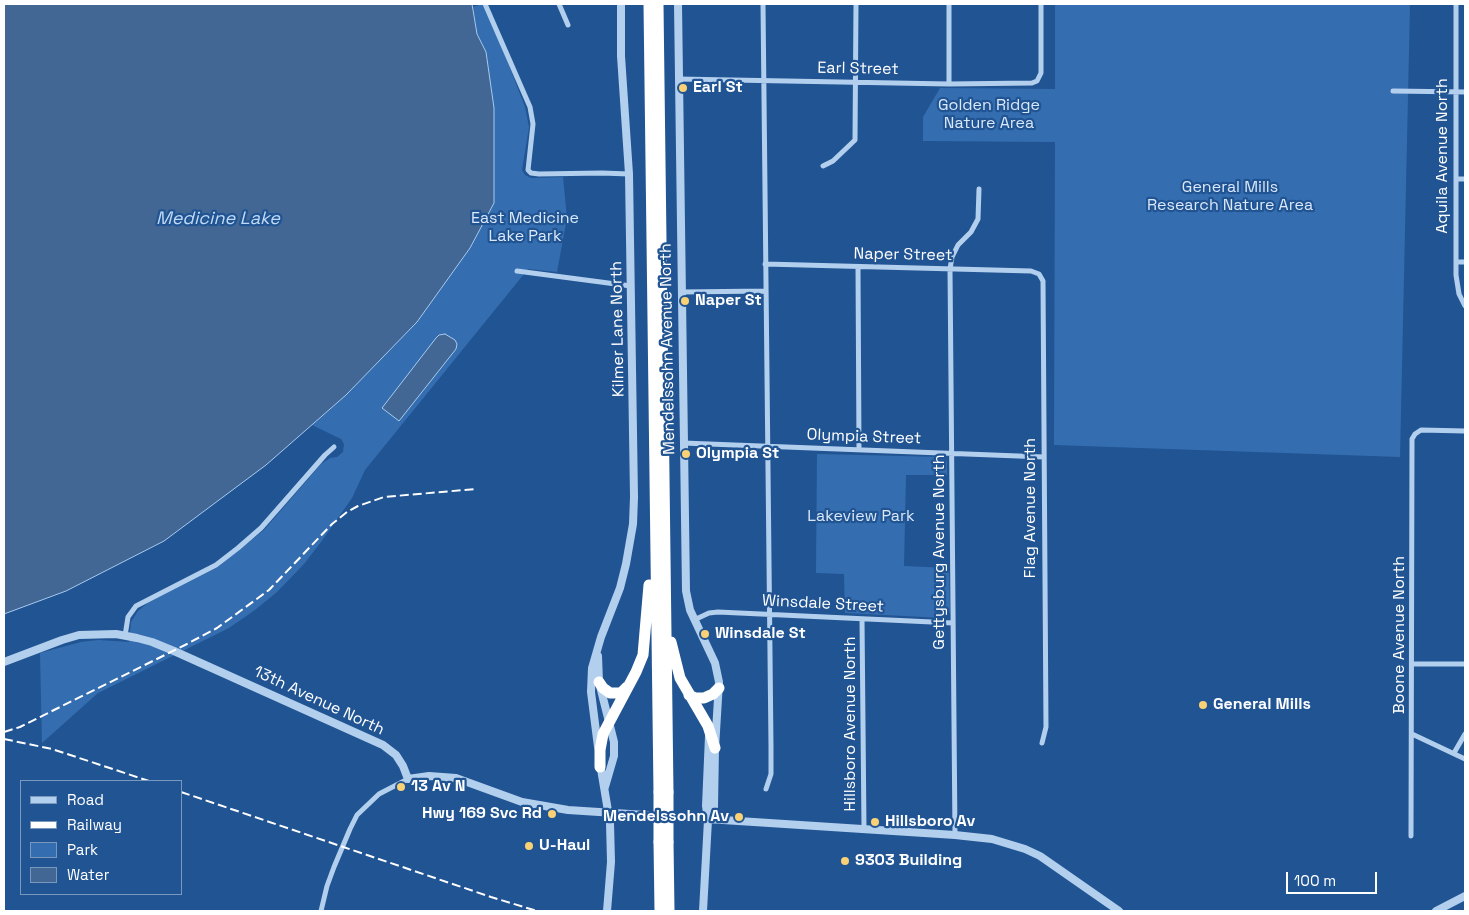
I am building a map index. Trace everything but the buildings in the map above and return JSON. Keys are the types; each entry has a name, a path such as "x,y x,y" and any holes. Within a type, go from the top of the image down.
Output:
{"highway":[{"path":"649,4 655,486 663,792 664,911"},
{"path":"658,4 665,547 663,792"},
{"path":"600,767 601,741 609,720 630,684 640,662 645,642 655,486"},
{"path":"665,547 674,654 680,678 710,732 715,748"},
{"path":"600,682 607,691 617,694 624,691 630,684"},
{"path":"689,695 700,698 709,697 719,688"}],"street":[{"path":"485,4 530,107 533,124 528,170 531,173 539,174 629,174"},
{"path":"559,4 568,26"},
{"name":"Kilmer Lane North","path":"607,911 611,862 610,823 600,767 591,692 592,668 620,588 630,548 634,497 629,174 621,56 621,4"},
{"name":"Mendelssohn Avenue North","path":"678,4 686,591 694,620 715,663 719,688 714,808 708,820"},
{"path":"764,4 771,746 770,774 766,789"},
{"path":"823,166 833,161 855,140 856,4"},
{"path":"949,4 949,84"},
{"name":"Earl Street","path":"678,79 1028,84 1036,81 1041,73 1041,4"},
{"name":"Aquila Avenue North","path":"1456,4 1456,262 1457,285 1465,306"},
{"path":"1393,91 1465,92"},
{"path":"1456,179 1465,179"},
{"name":"Gettysburg Avenue North","path":"955,835 950,269 952,257 958,245 971,232 978,218 979,189"},
{"path":"1456,262 1465,262"},
{"name":"Naper Street","path":"766,264 1031,271 1039,274"},
{"path":"858,267 859,449"},
{"path":"517,271 631,286"},
{"name":"Flag Avenue North","path":"1039,274 1043,281 1046,727 1042,743"},
{"path":"681,292 766,290"},
{"name":"Boone Avenue North","path":"1411,836 1412,439 1420,430 1465,431"},
{"name":"Olympia Street","path":"683,443 1044,457"},
{"path":"125,636 128,617 136,606 216,565 238,548 261,528 334,447"},
{"name":"Winsdale Street","path":"694,620 709,613 718,612 953,623"},
{"name":"Hillsboro Avenue North","path":"862,619 864,829"},
{"name":"13th Avenue North","path":"4,662 79,635 125,636 152,642 383,745 396,755 408,779"},
{"name":"Kilmer Lane North","path":"598,649 600,682 614,742 614,756 604,789"},
{"path":"1412,664 1465,664"},
{"name":"Mendelssohn Avenue North","path":"703,911 710,732 719,688"},
{"path":"1412,734 1465,760"},
{"path":"1454,753 1465,734"},
{"path":"322,911 327,886 357,815 379,794 408,779 429,776 456,778 522,802 568,810 992,839 1025,849 1054,865 1119,911"},
{"path":"1436,911 1465,896"}],"green space":[{"name":"East Medicine Lake Park","path":"482,4 503,50 525,107 529,127 522,170 525,175 531,178 563,177 567,218 557,272 528,269 365,470 352,498 321,542 304,564 277,592 229,628 98,693 42,743 40,653 81,642 98,640 129,642 131,622 138,611 149,602 218,567 264,530 321,464 330,458 337,457 343,452 344,444 341,439 312,425 346,395 417,322 470,248 494,203 494,108 486,52 477,34 473,7"},
{"name":"General Mills Research Nature Area","path":"1055,4 1410,4 1400,457 1054,445 1055,142 923,141 923,117 940,88 1055,89"},
{"name":"Lakeview Park","path":"817,454 942,457 947,461 947,475 906,475 904,566 949,568 950,612 944,618 845,613 844,574 816,573"}],"water":[{"name":"Medicine Lake","path":"4,4 472,4 477,34 486,52 494,108 494,203 470,248 417,322 346,395 266,465 164,541 66,591 4,614"},
{"path":"445,334 455,340 457,344 456,349 399,421 382,408 436,338 439,335"}],"railway":[{"path":"4,732 20,727 217,628 269,590 332,524 358,506 384,497 476,489"},
{"path":"4,739 52,749 146,780"},
{"path":"182,792 537,911"}],"place":[{"name":"Earl St","path":"683,88"},
{"name":"Naper St","path":"685,301"},
{"name":"Olympia St","path":"686,454"},
{"name":"Winsdale St","path":"705,634"},
{"name":"General Mills","path":"1203,705"},
{"name":"13 Av N","path":"401,787"},
{"name":"Hwy 169 Svc Rd","path":"552,814"},
{"name":"Mendelssohn Av","path":"739,817"},
{"name":"Hillsboro Av","path":"875,822"},
{"name":"U-Haul","path":"529,846"},
{"name":"9303 Building","path":"845,861"}],"park label":[{"name":"Golden Ridge Nature Area","path":"989,115"}]}
